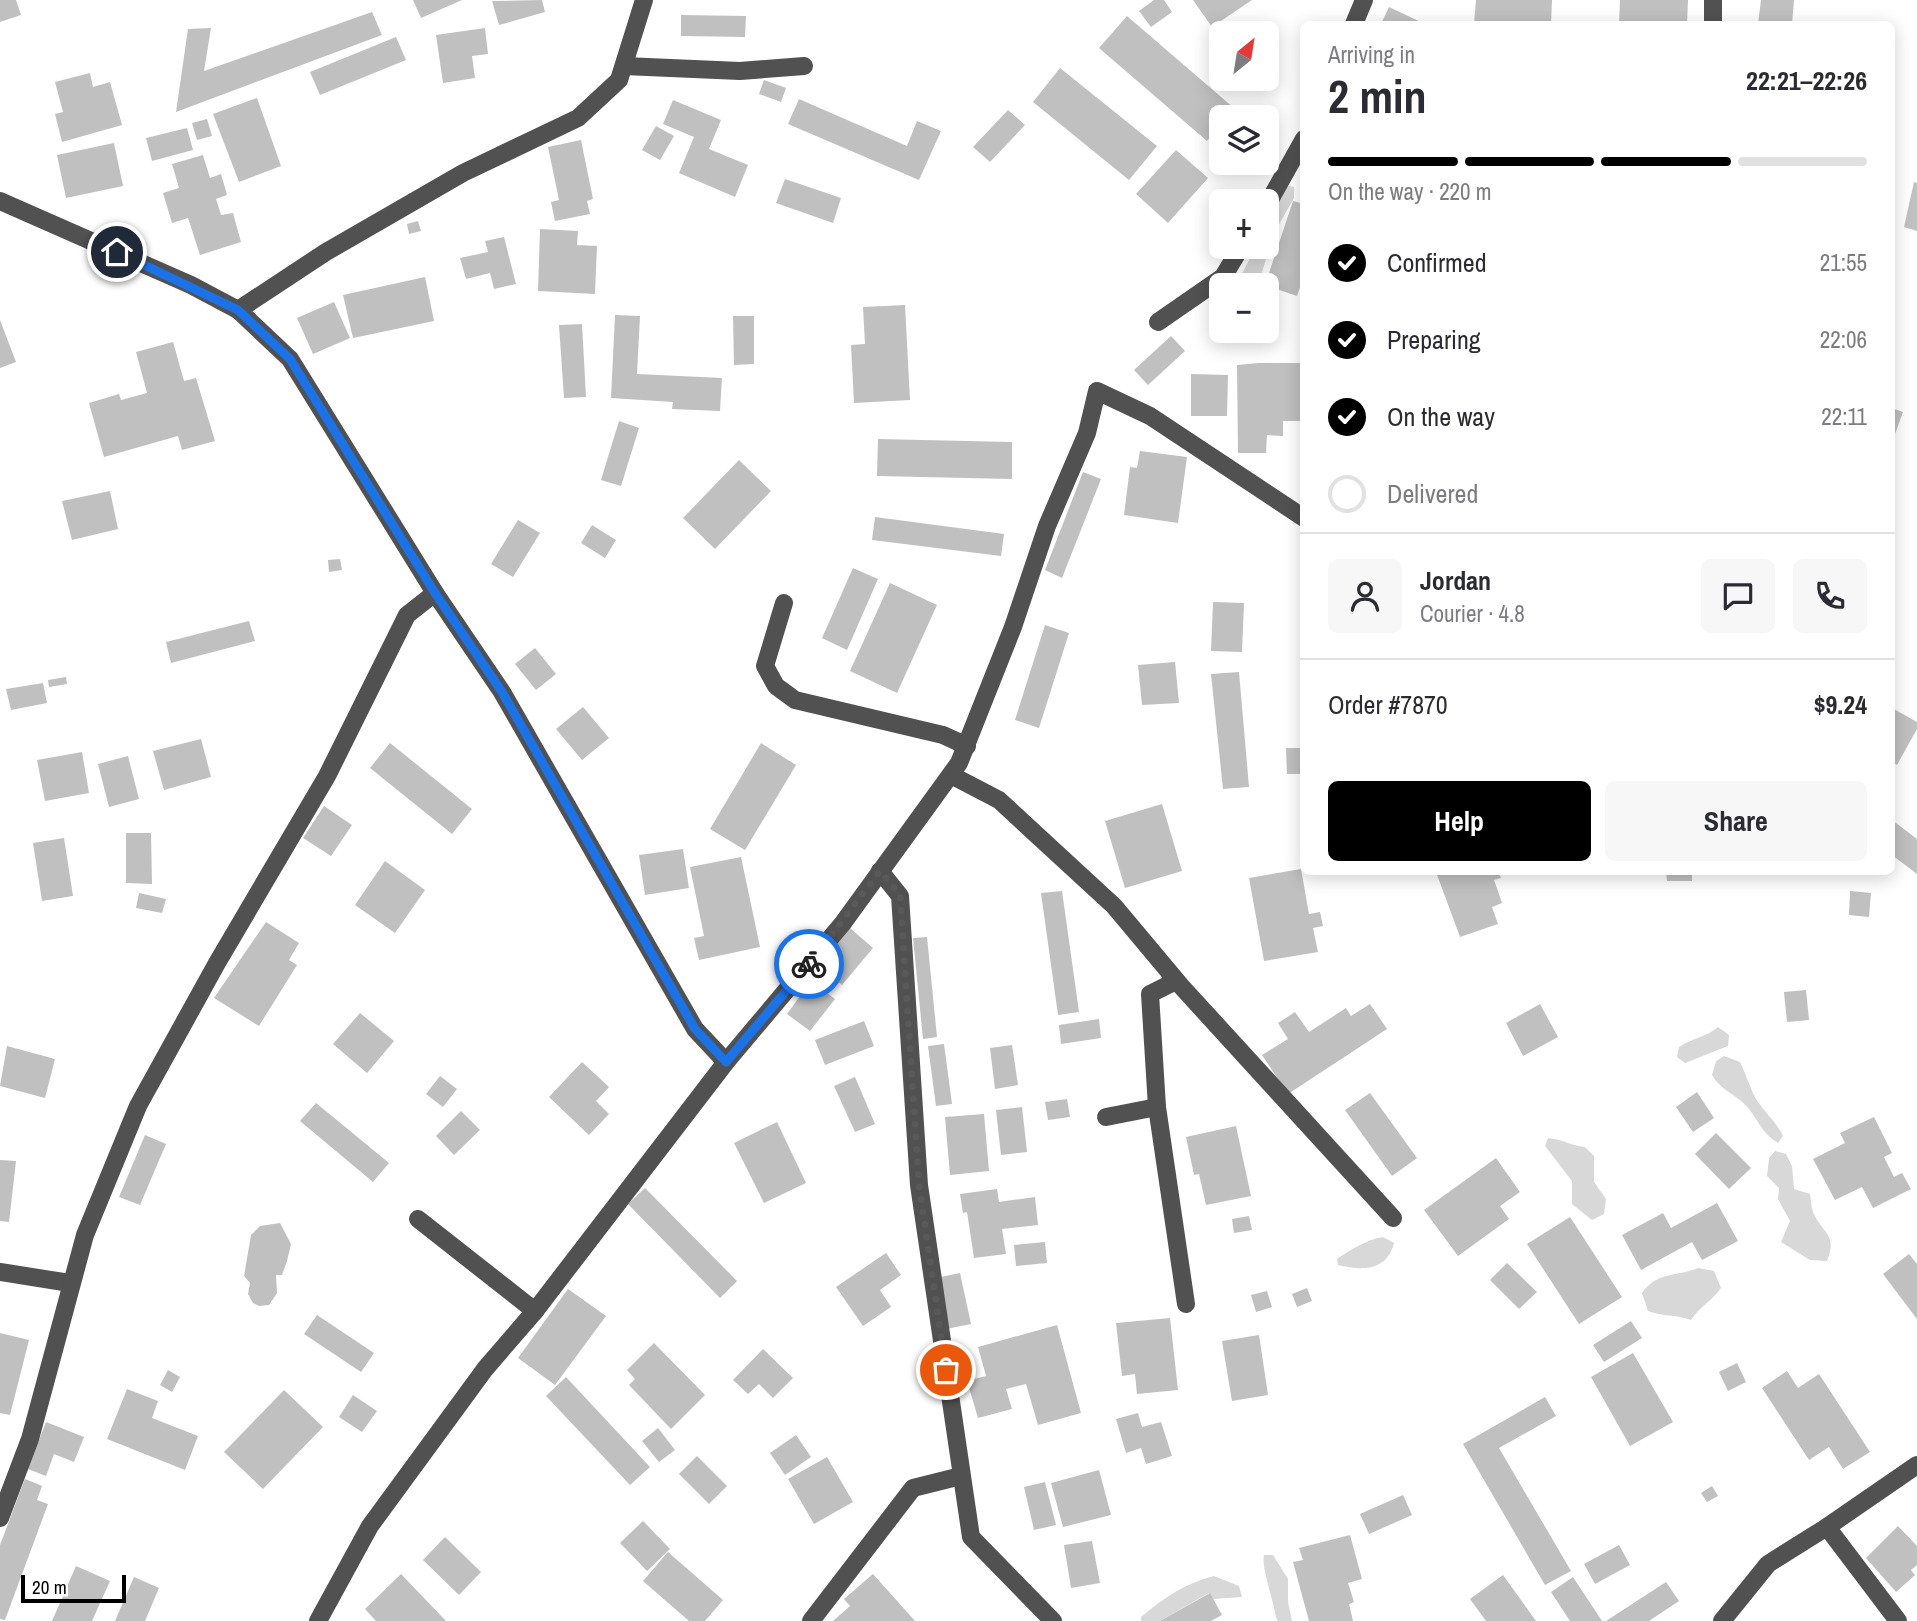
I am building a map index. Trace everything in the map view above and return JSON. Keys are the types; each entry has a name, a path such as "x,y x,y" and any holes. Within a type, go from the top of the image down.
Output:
{"street":[{"path":"238,310 326,251 463,173 578,118 619,80 644,0"},
{"path":"1355,21 1364,0"},
{"path":"1713,0 1713,21"},
{"path":"624,66 740,71 804,66"},
{"path":"1276,189 1300,146"},
{"path":"0,201 191,285 238,310 290,359 435,593 502,692 695,1029 726,1062"},
{"path":"1158,322 1223,277 1234,259"},
{"path":"318,1621 370,1526 485,1370 535,1311 726,1062 843,923 951,775 967,746 1047,526 1087,433 1097,391 1150,416 1300,515"},
{"path":"0,1518 30,1439 85,1235 138,1106 217,963 327,776 407,615 435,593"},
{"path":"784,603 765,666 776,686 804,703 943,735 967,746"},
{"path":"951,775 999,800 1114,906 1176,981 1393,1218"},
{"path":"880,871 900,895 919,1185 971,1537 1053,1621"},
{"path":"1176,981 1150,994 1157,1107 1186,1304"},
{"path":"1107,1117 1157,1107"},
{"path":"418,1219 535,1311"},
{"path":"0,1272 70,1283"},
{"path":"1721,1621 1768,1564 1917,1465"},
{"path":"811,1621 913,1488 961,1476"},
{"path":"1827,1527 1898,1621"}],"shaded area":[{"path":"1285,185 1294,187 1294,198 1279,224 1279,199"},
{"path":"1250,259 1266,259 1262,273 1242,273"},
{"path":"1718,1027 1729,1035 1728,1046 1685,1063 1677,1057 1679,1047"},
{"path":"1724,1056 1740,1062 1756,1099 1783,1136 1778,1143 1765,1132 1745,1104 1720,1085 1712,1075 1716,1061"},
{"path":"1548,1138 1585,1147 1594,1156 1594,1182 1606,1199 1604,1214 1592,1220 1572,1204 1572,1181 1545,1146"},
{"path":"1775,1151 1786,1154 1792,1166 1794,1189 1810,1194 1813,1212 1830,1239 1827,1261 1810,1260 1781,1242 1790,1221 1778,1199 1779,1188 1767,1176 1769,1158"},
{"path":"1383,1237 1394,1243 1391,1252 1380,1264 1364,1268 1338,1265 1337,1259 1348,1252 1365,1242"},
{"path":"1698,1268 1714,1271 1721,1288 1691,1320 1648,1311 1642,1293 1648,1286 1661,1278"},
{"path":"1264,1555 1273,1555 1288,1579 1288,1602 1292,1621 1278,1621 1276,1618 1264,1568"},
{"path":"1214,1576 1239,1586 1242,1597 1212,1599 1209,1593 1160,1621 1141,1621 1141,1617 1175,1592"}],"building":[{"path":"0,0 16,0 21,15 0,22"},
{"path":"413,0 462,0 421,18"},
{"path":"542,0 545,12 499,25 492,1"},
{"path":"1154,0 1164,0 1172,12 1151,27 1139,11"},
{"path":"1193,0 1252,0 1221,21 1209,23"},
{"path":"1476,0 1552,0 1551,21 1474,21"},
{"path":"1620,0 1688,0 1687,21 1619,21"},
{"path":"1761,0 1794,0 1792,21 1758,21"},
{"path":"1389,7 1419,21 1382,21"},
{"path":"372,12 382,35 176,112 188,29 211,28 204,71"},
{"path":"681,15 746,16 745,37 681,36"},
{"path":"1127,16 1209,87 1209,91 1214,91 1230,105 1209,105 1207,141 1099,48"},
{"path":"485,28 488,54 472,56 475,78 443,83 436,35"},
{"path":"396,37 406,60 320,95 310,72"},
{"path":"1060,68 1157,146 1129,180 1033,102"},
{"path":"90,73 93,87 110,82 122,125 62,142 55,114 63,112 55,82"},
{"path":"764,80 786,88 781,102 759,94"},
{"path":"257,98 281,166 239,182 213,114"},
{"path":"799,99 907,146 917,121 941,131 919,180 788,124"},
{"path":"673,100 721,120 709,149 748,165 735,197 679,173 694,137 663,124"},
{"path":"1008,110 1025,125 990,162 973,147"},
{"path":"207,119 212,136 197,140 192,123"},
{"path":"656,126 674,136 660,160 642,150"},
{"path":"187,128 193,150 152,161 146,138"},
{"path":"581,140 593,199 587,201 590,214 555,221 551,202 559,200 548,147"},
{"path":"114,143 123,186 66,198 57,155"},
{"path":"1176,150 1208,178 1168,223 1136,194"},
{"path":"203,155 210,178 221,174 227,195 216,199 221,215 233,213 241,242 200,255 188,218 172,223 163,193 179,188 172,164"},
{"path":"785,179 841,198 833,223 776,203"},
{"path":"1914,182 1917,183 1917,231 1904,227"},
{"path":"1293,201 1300,203 1300,287 1297,296 1279,290 1279,273 1269,273 1274,259 1279,259 1279,243"},
{"path":"418,221 421,231 409,234 407,224"},
{"path":"540,229 578,231 577,245 597,246 595,294 538,291"},
{"path":"504,237 516,284 494,289 490,273 466,279 460,258 488,252 485,241"},
{"path":"425,277 434,321 353,338 343,295"},
{"path":"334,302 350,338 313,354 297,318"},
{"path":"905,305 910,400 854,403 851,345 865,344 863,307"},
{"path":"615,315 640,316 637,374 722,378 720,411 672,409 673,402 611,398"},
{"path":"733,316 754,316 754,364 734,365"},
{"path":"0,320 16,362 0,368"},
{"path":"582,324 586,397 564,398 559,325"},
{"path":"1171,336 1185,351 1148,385 1134,370"},
{"path":"173,342 184,381 196,378 215,441 182,450 178,436 104,457 89,403 119,394 121,400 147,393 136,352"},
{"path":"1300,363 1300,421 1283,421 1283,436 1267,435 1266,453 1238,453 1237,365"},
{"path":"1191,374 1228,375 1227,416 1191,416"},
{"path":"1895,409 1903,412 1895,434"},
{"path":"619,421 639,428 621,486 601,480"},
{"path":"878,439 1012,442 1012,479 877,476"},
{"path":"1140,451 1187,457 1178,523 1124,515 1130,467 1137,468"},
{"path":"739,460 771,491 715,549 683,518"},
{"path":"1083,472 1101,479 1062,578 1045,570"},
{"path":"110,491 118,529 72,540 62,501"},
{"path":"875,517 1004,534 1001,556 872,540"},
{"path":"518,520 540,533 513,577 491,564"},
{"path":"592,525 616,540 605,558 581,543"},
{"path":"340,559 342,570 329,572 328,560"},
{"path":"853,568 878,579 847,650 822,638"},
{"path":"890,583 937,605 897,693 850,671"},
{"path":"1213,602 1244,603 1242,652 1211,651"},
{"path":"249,621 255,641 171,663 166,642"},
{"path":"1045,625 1069,633 1039,728 1015,720"},
{"path":"535,648 556,674 536,690 515,664"},
{"path":"1175,662 1179,703 1142,705 1138,665"},
{"path":"1239,672 1249,787 1223,789 1211,674"},
{"path":"66,677 67,684 49,687 48,680"},
{"path":"43,683 47,703 11,710 6,689"},
{"path":"583,707 609,738 582,760 556,729"},
{"path":"1895,710 1917,722 1917,729 1897,765"},
{"path":"201,739 211,777 164,790 153,751"},
{"path":"390,743 472,809 452,834 370,768"},
{"path":"761,743 796,765 745,850 710,829"},
{"path":"1286,748 1300,748 1300,774 1287,774"},
{"path":"82,752 89,793 45,801 37,760"},
{"path":"128,756 139,799 109,807 98,764"},
{"path":"1162,804 1182,871 1125,888 1105,821"},
{"path":"324,806 352,825 331,856 303,838"},
{"path":"1895,822 1917,839 1917,874 1895,857"},
{"path":"126,833 151,833 152,884 126,883"},
{"path":"64,838 73,896 42,901 33,843"},
{"path":"683,849 689,888 645,895 639,855"},
{"path":"741,857 760,947 699,960 694,938 704,936 690,867"},
{"path":"385,861 425,890 395,933 355,905"},
{"path":"1300,869 1309,914 1320,912 1323,926 1313,928 1318,952 1264,961 1249,878"},
{"path":"1437,875 1500,875 1501,878 1494,880 1502,903 1492,907 1498,924 1460,937"},
{"path":"1666,875 1692,875 1692,881 1667,881"},
{"path":"1062,891 1079,1012 1058,1015 1041,893"},
{"path":"1850,891 1871,893 1869,917 1849,915"},
{"path":"139,893 166,899 162,913 136,908"},
{"path":"266,922 299,943 289,960 297,965 259,1026 214,998"},
{"path":"850,928 873,948 842,985 818,964"},
{"path":"927,937 937,1037 923,1039 913,938"},
{"path":"811,981 835,999 810,1031 787,1014"},
{"path":"1806,990 1809,1020 1787,1022 1784,992"},
{"path":"1370,1004 1387,1029 1288,1094 1262,1055 1288,1039 1278,1023 1295,1012 1309,1032 1346,1008 1351,1016"},
{"path":"1540,1004 1558,1037 1523,1056 1506,1023"},
{"path":"360,1013 394,1041 367,1073 333,1044"},
{"path":"1099,1019 1101,1038 1061,1044 1059,1025"},
{"path":"864,1021 874,1046 825,1065 815,1040"},
{"path":"944,1044 952,1104 936,1106 928,1046"},
{"path":"1012,1045 1018,1085 995,1089 990,1048"},
{"path":"7,1046 55,1059 45,1098 0,1086"},
{"path":"582,1062 609,1087 596,1101 609,1114 589,1135 549,1097"},
{"path":"440,1076 457,1089 443,1107 426,1094"},
{"path":"855,1077 875,1124 855,1132 834,1086"},
{"path":"1697,1092 1714,1118 1693,1132 1676,1107"},
{"path":"1370,1093 1417,1158 1392,1176 1345,1110"},
{"path":"1067,1099 1070,1117 1048,1120 1045,1102"},
{"path":"316,1103 389,1163 373,1182 300,1121"},
{"path":"1022,1107 1027,1152 1001,1155 996,1110"},
{"path":"461,1111 480,1130 454,1155 436,1136"},
{"path":"984,1114 989,1171 950,1175 945,1117"},
{"path":"1874,1117 1892,1153 1884,1157 1894,1177 1902,1173 1911,1189 1873,1208 1862,1187 1835,1200 1813,1159 1845,1143 1840,1133"},
{"path":"777,1122 806,1183 764,1203 734,1143"},
{"path":"1236,1126 1251,1196 1206,1205 1199,1174 1194,1175 1186,1137"},
{"path":"1716,1133 1751,1168 1729,1189 1695,1154"},
{"path":"145,1135 166,1144 140,1205 119,1197"},
{"path":"1496,1158 1520,1192 1500,1206 1509,1219 1458,1256 1424,1210"},
{"path":"0,1160 16,1161 9,1222 0,1221"},
{"path":"645,1188 737,1281 720,1298 628,1204"},
{"path":"997,1189 999,1202 1035,1197 1038,1225 1002,1229 1006,1254 974,1258 967,1212 963,1213 960,1194"},
{"path":"1717,1203 1738,1241 1702,1260 1692,1242 1641,1270 1622,1235 1663,1213 1671,1228"},
{"path":"1249,1216 1252,1230 1234,1233 1232,1219"},
{"path":"1570,1217 1622,1297 1579,1324 1527,1244"},
{"path":"280,1223 291,1244 287,1261 282,1275 276,1275 277,1293 269,1305 259,1306 253,1303 248,1294 250,1283 244,1276 251,1235 260,1226"},
{"path":"1045,1242 1047,1263 1016,1266 1014,1245"},
{"path":"886,1253 901,1275 880,1290 891,1307 863,1326 836,1287"},
{"path":"1909,1254 1917,1264 1917,1319 1883,1274"},
{"path":"1507,1263 1537,1292 1519,1309 1490,1280"},
{"path":"960,1273 971,1324 946,1329 936,1278"},
{"path":"1307,1288 1312,1301 1297,1307 1292,1294"},
{"path":"568,1289 606,1316 555,1385 518,1358"},
{"path":"1267,1291 1272,1307 1256,1312 1251,1295"},
{"path":"317,1315 374,1353 361,1372 304,1334"},
{"path":"1170,1318 1178,1390 1137,1394 1135,1374 1122,1376 1116,1323"},
{"path":"1631,1321 1642,1338 1604,1362 1593,1345"},
{"path":"1057,1325 1081,1413 1038,1425 1026,1384 1006,1389 1012,1409 978,1418 967,1381 986,1376 978,1347"},
{"path":"0,1333 29,1340 10,1415 0,1413"},
{"path":"1259,1335 1268,1395 1232,1401 1222,1341"},
{"path":"654,1343 705,1395 671,1429 629,1385 635,1379 627,1370"},
{"path":"763,1349 793,1378 773,1398 759,1384 748,1394 733,1380"},
{"path":"1633,1353 1673,1422 1630,1446 1591,1377"},
{"path":"1737,1363 1746,1382 1728,1391 1719,1372"},
{"path":"168,1370 180,1377 172,1392 160,1385"},
{"path":"1787,1371 1798,1388 1819,1374 1870,1452 1843,1469 1829,1447 1809,1460 1762,1388"},
{"path":"566,1377 650,1467 630,1485 546,1396"},
{"path":"127,1389 158,1401 152,1418 198,1436 185,1470 107,1439"},
{"path":"284,1390 323,1427 263,1489 224,1452"},
{"path":"353,1395 377,1411 362,1432 339,1417"},
{"path":"1545,1397 1556,1416 1499,1448 1571,1571 1545,1585 1463,1444"},
{"path":"1138,1413 1142,1427 1161,1422 1172,1456 1146,1464 1141,1448 1126,1453 1116,1419"},
{"path":"46,1422 84,1437 74,1462 54,1454 46,1476 28,1469"},
{"path":"658,1428 675,1450 659,1462 642,1441"},
{"path":"796,1435 811,1457 785,1475 770,1453"},
{"path":"697,1456 727,1486 709,1504 679,1474"},
{"path":"827,1457 853,1502 814,1524 788,1479"},
{"path":"1099,1470 1111,1515 1063,1527 1051,1483"},
{"path":"25,1479 42,1486 37,1500 48,1504 5,1620 0,1619 0,1545"},
{"path":"1045,1482 1056,1525 1034,1530 1024,1487"},
{"path":"1712,1486 1718,1496 1707,1502 1701,1493"},
{"path":"1403,1495 1412,1515 1369,1534 1360,1514"},
{"path":"643,1521 670,1549 647,1571 620,1543"},
{"path":"1898,1526 1917,1546 1917,1565 1911,1570 1915,1575 1896,1592 1866,1558"},
{"path":"1350,1535 1362,1579 1348,1583 1354,1602 1349,1604 1353,1621 1309,1621 1293,1562 1303,1560 1299,1548"},
{"path":"445,1537 481,1572 459,1595 423,1560"},
{"path":"1092,1541 1100,1583 1071,1588 1064,1545"},
{"path":"1619,1545 1630,1565 1595,1584 1584,1564"},
{"path":"668,1552 723,1600 705,1621 689,1621 643,1581"},
{"path":"76,1566 110,1581 92,1621 52,1621"},
{"path":"401,1574 446,1621 376,1621 365,1609"},
{"path":"873,1574 915,1621 833,1621 850,1606 844,1599"},
{"path":"1503,1575 1536,1621 1486,1621 1470,1599"},
{"path":"134,1577 159,1588 145,1621 115,1621"},
{"path":"1573,1577 1602,1621 1570,1621 1551,1592"},
{"path":"1666,1582 1679,1601 1649,1621 1606,1621"},
{"path":"1210,1593 1222,1615 1211,1621 1160,1621"}],"way so far":[{"path":"809,964 843,923 880,871 900,895 919,1185 946,1370"}],"route":[{"path":"117,252 191,285 238,310 290,359 435,593 502,692 695,1029 726,1062 809,964"}]}
